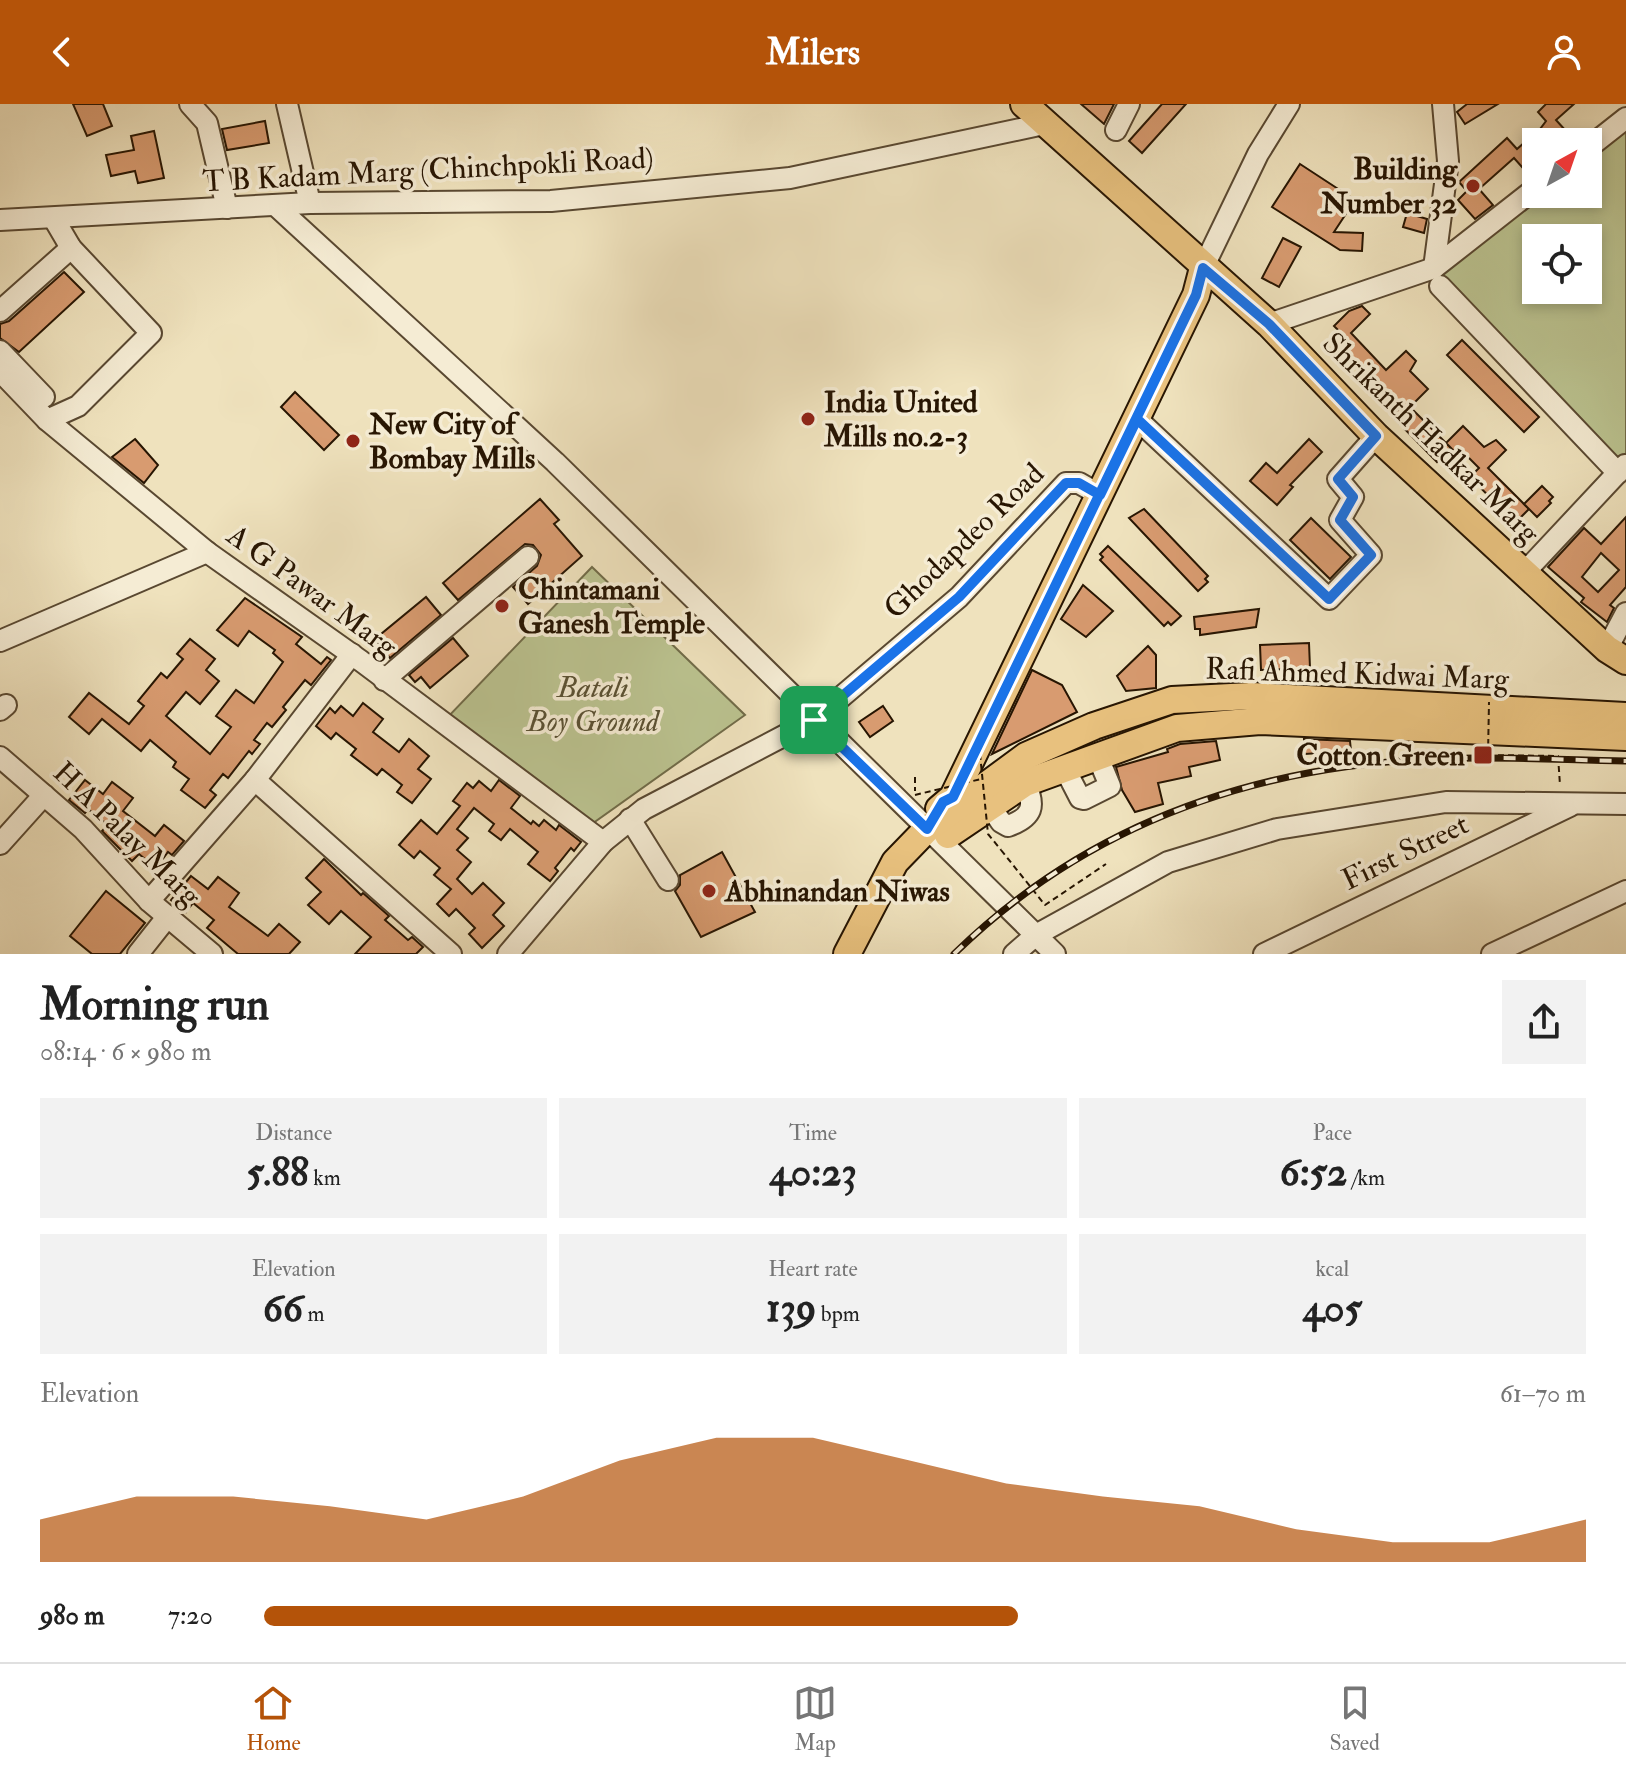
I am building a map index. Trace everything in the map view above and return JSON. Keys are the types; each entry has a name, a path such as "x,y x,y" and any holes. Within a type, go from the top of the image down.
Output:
{"main road":[{"name":"Shrikanth Hadkar Marg","path":"1024,104 1269,324 1376,436 1617,655"},
{"name":"Ghodapdeo Road","path":"1095,493 1137,419 1196,295 1199,263"},
{"name":"Ghodapdeo Road","path":"933,835 943,802 953,797 1199,263"},
{"name":"Rafi Ahmed Kidwai Marg","path":"933,835 1026,756 1094,726 1172,700 1251,696 1626,716"},
{"name":"Rafi Ahmed Kidwai Marg","path":"933,835 990,806 1025,783 1177,728 1260,721 1626,737"},
{"path":"847,954 895,862 933,835"},
{"path":"865,954 910,869 933,835"}],"street":[{"path":"190,104 207,123 227,208"},
{"path":"1116,130 1129,104"},
{"path":"1199,263 1249,143 1276,104"},
{"path":"1199,263 1289,104"},
{"path":"1443,104 1448,161 1441,205 1437,277 1622,468 1524,573"},
{"path":"287,108 310,203"},
{"path":"1602,137 1626,118"},
{"name":"T B Kadam Marg (Chinchpokli Road)","path":"0,220 310,203 551,201 790,178 1044,124"},
{"path":"1269,324 1437,277 1468,241 1522,199"},
{"path":"275,205 555,462 1055,954"},
{"path":"1441,205 1468,241"},
{"path":"0,351 54,417 78,406 151,333 71,248 54,219"},
{"path":"0,311 71,248"},
{"name":"A G Pawar Marg","path":"0,371 207,552 352,654 603,842"},
{"path":"1137,419 1329,599 1371,555 1340,520 1353,497 1338,479 1376,436"},
{"name":"Ghodapdeo Road","path":"508,954 603,842 630,819 814,720 959,597 1060,488 1073,482 1095,493"},
{"path":"0,641 207,552"},
{"path":"384,680 528,557"},
{"path":"1617,655 1626,613"},
{"path":"149,901 255,780 352,654"},
{"path":"1064,767 1080,798 1084,799 1110,786 1097,755"},
{"name":"H A Palay Marg","path":"0,757 83,829 149,901 212,954"},
{"path":"255,780 451,954"},
{"path":"0,844 44,795"},
{"path":"1014,954 1036,935 1168,862 1277,829 1446,802 1626,804"},
{"name":"First Street","path":"1264,954 1573,804"},
{"path":"630,819 668,880"},
{"path":"1492,954 1626,891"},
{"path":"138,954 168,916"}],"path":[{"path":"1489,702 1488,755 1558,756 1560,787"},
{"path":"980,754 988,834 1045,905 1106,864"},
{"path":"915,777 915,795 982,778"}],"green space":[{"path":"1626,121 1626,461 1618,470 1436,279 1522,207 1602,208 1602,141"},
{"name":"Batali Boy Ground","path":"592,567 745,715 589,826 443,722"}],"building":[{"path":"73,104 103,104 112,126 87,136"},
{"path":"1081,104 1114,104 1104,124"},
{"path":"1162,104 1186,104 1142,153 1129,141"},
{"path":"1467,104 1498,104 1465,124 1457,112"},
{"name":"Building Number 32","path":"1546,104 1574,104 1556,120 1563,128 1541,128 1546,121 1538,112"},
{"path":"265,121 269,143 227,150 222,129"},
{"path":"154,131 164,178 138,183 135,171 111,176 106,155 134,150 131,136"},
{"name":"Building Number 32","path":"1507,138 1517,149 1522,145 1522,167 1514,158 1479,189 1493,205 1475,219 1458,200 1467,191 1459,182"},
{"path":"1300,164 1355,200 1334,232 1363,233 1362,251 1340,250 1272,207"},
{"path":"1407,213 1427,219 1424,233 1403,227"},
{"path":"1283,238 1301,247 1279,287 1262,278"},
{"path":"64,272 84,292 19,352 0,338 0,324 9,321"},
{"path":"1362,306 1370,314 1351,333 1386,370 1406,351 1416,361 1410,371 1428,389 1410,407 1451,448 1437,462 1392,416 1401,407 1332,342 1341,333 1334,326 1349,311"},
{"path":"1462,340 1539,417 1524,432 1447,355"},
{"path":"295,392 339,435 324,450 281,407"},
{"path":"1463,426 1484,447 1496,440 1506,450 1488,468 1529,509 1515,523 1470,477 1479,468 1463,452 1459,456 1446,443"},
{"path":"135,439 158,465 144,483 112,457"},
{"path":"1309,439 1322,452 1290,485 1293,487 1277,505 1250,481 1266,463 1277,473"},
{"path":"1542,486 1553,497 1537,517 1524,504"},
{"path":"540,499 559,520 554,524 582,556 528,604 513,587 537,566 541,555 533,545 525,544 458,600 443,583"},
{"path":"1144,509 1208,576 1205,579 1208,582 1198,591 1129,518"},
{"path":"1626,517 1626,587 1610,605 1614,608 1607,622 1581,602 1584,598 1548,567 1584,528 1601,544","holes":["1601,553 1619,570 1598,592 1582,577"]},
{"path":"1311,518 1351,557 1330,579 1290,540"},
{"path":"1108,546 1181,616 1171,625 1168,622 1164,626 1100,560 1103,557 1100,554"},
{"path":"1083,585 1113,611 1086,637 1061,619"},
{"path":"426,597 441,615 390,658 375,639"},
{"path":"245,598 302,637 296,644 321,664 327,657 331,660 311,685 305,680 283,707 286,710 272,727 267,723 254,740 260,744 252,754 249,751 228,778 223,774 210,790 216,795 205,808 181,790 189,779 173,767 176,762 150,740 141,751 102,719 89,734 69,717 89,693 129,724 144,706 138,701 161,673 167,678 183,659 177,654 190,639 215,659 206,670 219,681 200,704 186,692 166,716 210,754 231,727 216,716 236,690 254,703 283,662 273,653 275,650 249,631 238,646 217,630"},
{"path":"1259,609 1256,627 1200,635 1200,629 1195,629 1194,617"},
{"path":"453,638 468,656 430,688 421,677 415,682 409,675"},
{"path":"1309,643 1310,668 1261,670 1260,645"},
{"path":"1148,646 1156,655 1156,688 1126,691 1117,676"},
{"path":"1032,670 1062,685 1077,712 992,754"},
{"path":"363,703 383,719 373,732 399,752 409,739 429,756 418,769 431,779 412,803 397,792 402,785 382,769 377,775 351,755 356,749 336,733 331,739 316,726 330,708 335,713 341,706 353,716"},
{"path":"883,706 893,721 870,737 859,722"},
{"path":"1304,739 1350,741 1351,751 1305,754"},
{"path":"1216,741 1220,760 1189,767 1191,776 1158,783 1163,804 1135,812 1122,790 1116,767 1168,752 1167,749 1180,744"},
{"path":"85,780 103,794 112,782 133,798 123,811 155,836 164,825 184,841 172,855 168,852 156,868 139,854 132,861 102,831 108,825 88,809 85,813 69,800"},
{"path":"499,780 520,796 511,808 531,824 533,821 539,826 544,820 556,830 559,825 581,842 574,851 571,848 555,868 558,871 550,881 528,864 538,852 510,829 501,840 489,831 494,824 474,808 457,829 468,838 457,850 471,862 457,879 472,894 483,883 504,903 493,915 504,926 482,948 469,934 475,928 456,909 449,916 437,904 451,889 434,875 440,868 420,851 414,858 399,845 421,820 437,834 460,806 453,801 467,783 473,788 479,781 491,791"},
{"name":"Abhinandan Niwas","path":"722,852 755,912 701,937 675,891 680,885 680,875"},
{"path":"324,859 361,895 363,893 389,916 385,920 408,940 412,937 423,947 416,954 355,954 371,937 341,911 329,924 308,905 321,892 306,878"},
{"path":"191,876 208,889 218,877 239,893 229,907 268,936 279,924 300,942 289,954 238,954 207,928 214,920 193,903 186,912 171,900"},
{"path":"106,891 145,923 120,954 92,954 70,936"}],"railway":[{"path":"954,954 1005,909 1058,871 1115,838 1235,790 1365,764 1432,759 1626,761"}],"place":[{"name":"Building Number 32","path":"1473,186"},
{"name":"India United Mills no.2-3","path":"808,419"},
{"name":"New City of Bombay Mills","path":"353,441"},
{"name":"Chintamani Ganesh Temple","path":"502,606"},
{"name":"Cotton Green","path":"1483,755"},
{"name":"Abhinandan Niwas","path":"709,891"}],"route":[{"path":"814,720 927,829 943,802 953,797 1137,419 1196,295 1203,268 1269,324 1376,436 1338,479 1353,497 1340,520 1371,555 1329,599 1137,419 1100,495 1079,483 1066,483 959,597 814,720"}]}
